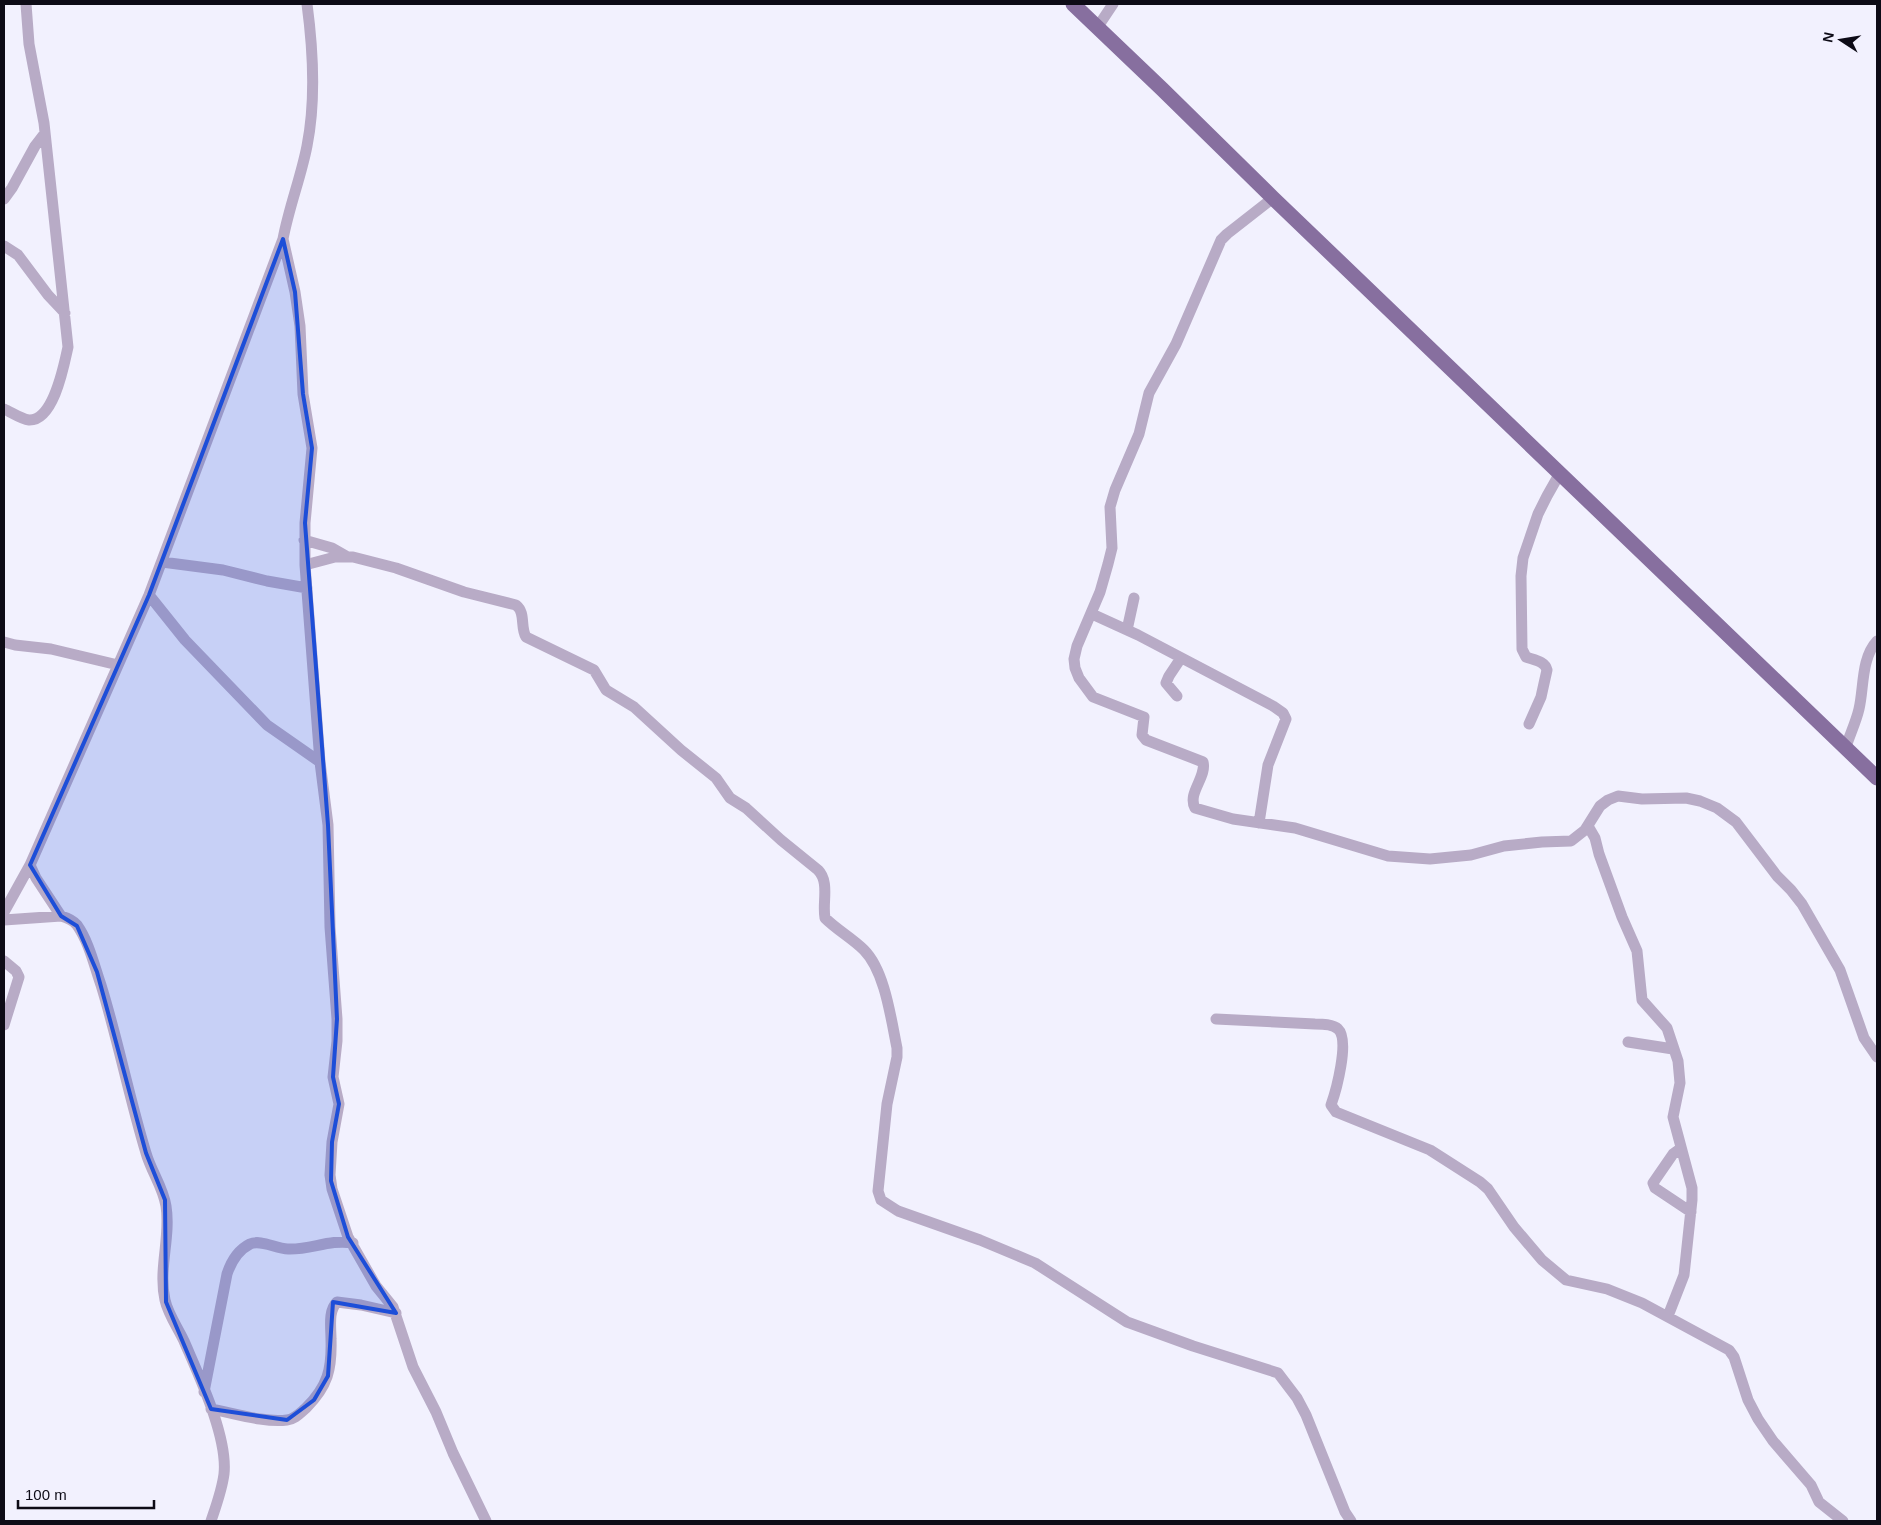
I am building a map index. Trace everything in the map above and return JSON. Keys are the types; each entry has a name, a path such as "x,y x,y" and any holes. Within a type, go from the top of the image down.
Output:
{"main road":[{"path":"1073,4 1846,746 1877,778"}],"street":[{"path":"4,409 29,420 39,418 52,400 64,370 68,347 45,133 29,44 26,4"},
{"path":"4,912 30,865 150,595 283,239 310,131 312,53 306,4"},
{"path":"1098,28 1113,4"},
{"path":"4,199 12,188 28,156 45,133"},
{"path":"1273,198 1226,234 1221,240 1176,344 1149,392 1139,434 1115,490 1110,507 1112,548 1092,614 1077,646 1074,668 1078,678 1088,692 1096,699 1142,716 1144,720 1142,735 1146,740 1203,762 1203,769 1194,795 1193,803 1195,808 1233,819 1295,828 1388,856 1430,859 1471,855 1504,846 1571,841 1588,826 1594,814 1604,802 1613,797 1621,796 1642,799 1686,798 1694,799 1717,808 1736,822 1802,904 1840,970 1864,1038 1877,1057"},
{"path":"283,239 295,292 300,326 303,394 312,448 304,540 305,565 320,762 328,825 330,927 337,1020 334,1077 339,1104 332,1142 330,1175 335,1201 344,1226 376,1286 396,1313 413,1367 430,1398 453,1453 486,1521"},
{"path":"4,246 18,255 48,296 65,313"},
{"path":"1529,724 1541,697 1547,670 1546,666 1542,663 1526,656 1522,649 1522,564 1538,514 1560,473"},
{"path":"304,540 332,548 346,556 396,568 456,590 516,605 521,610 526,637 594,670 607,692 634,707 681,750 716,778 730,798 755,815 781,840 821,873 824,882 825,918 864,950 875,965 884,988 897,1048 897,1058 887,1104 878,1191 881,1200 898,1211 980,1240 1036,1263 1127,1322 1192,1346 1278,1373 1297,1398 1306,1415 1343,1506 1351,1521"},
{"path":"305,565 346,556"},
{"path":"162,562 223,570 267,581 307,588"},
{"path":"150,595 185,640 267,725 320,762"},
{"path":"1127,630 1134,598"},
{"path":"1092,614 1182,658 1273,706 1286,716 1268,765 1259,823"},
{"path":"4,642 51,649 118,665"},
{"path":"1846,746 1859,710 1864,672 1876,647"},
{"path":"1177,696 1166,683 1182,658"},
{"path":"1588,826 1595,838 1622,917 1637,951 1642,1000 1667,1028 1678,1061 1680,1084 1673,1118 1693,1194 1684,1274 1668,1316"},
{"path":"30,865 36,878 61,916"},
{"path":"4,920 61,916 73,921 84,938 106,1000 130,1098 146,1153 165,1200 167,1221 163,1276 166,1302 186,1346 211,1409 222,1443 223,1483 211,1521"},
{"path":"4,961 16,971 19,978 4,1025"},
{"path":"1216,1019 1329,1025 1338,1029 1343,1043 1338,1077 1331,1105 1336,1112 1430,1150 1480,1182 1492,1195 1514,1227 1549,1266 1563,1278 1607,1289 1668,1316 1731,1352 1748,1400 1758,1419 1811,1485 1819,1502 1843,1521"},
{"path":"1628,1042 1673,1049"},
{"path":"1680,1149 1667,1162 1653,1184 1655,1188 1690,1212"},
{"path":"204,1392 227,1274 232,1262 240,1251 256,1243 287,1249 338,1241 353,1243"},
{"path":"211,1409 262,1419 287,1420 295,1417 322,1390 328,1376 331,1358 331,1316 336,1302 396,1313"}],"highlighted area":[{"path":"283,239 295,292 303,394 312,448 305,523 328,825 337,1019 333,1077 339,1104 332,1142 331,1181 348,1237 396,1313 333,1302 328,1376 314,1400 287,1420 211,1409 166,1302 165,1200 146,1153 97,972 77,926 61,916 30,865 149,595"}]}
